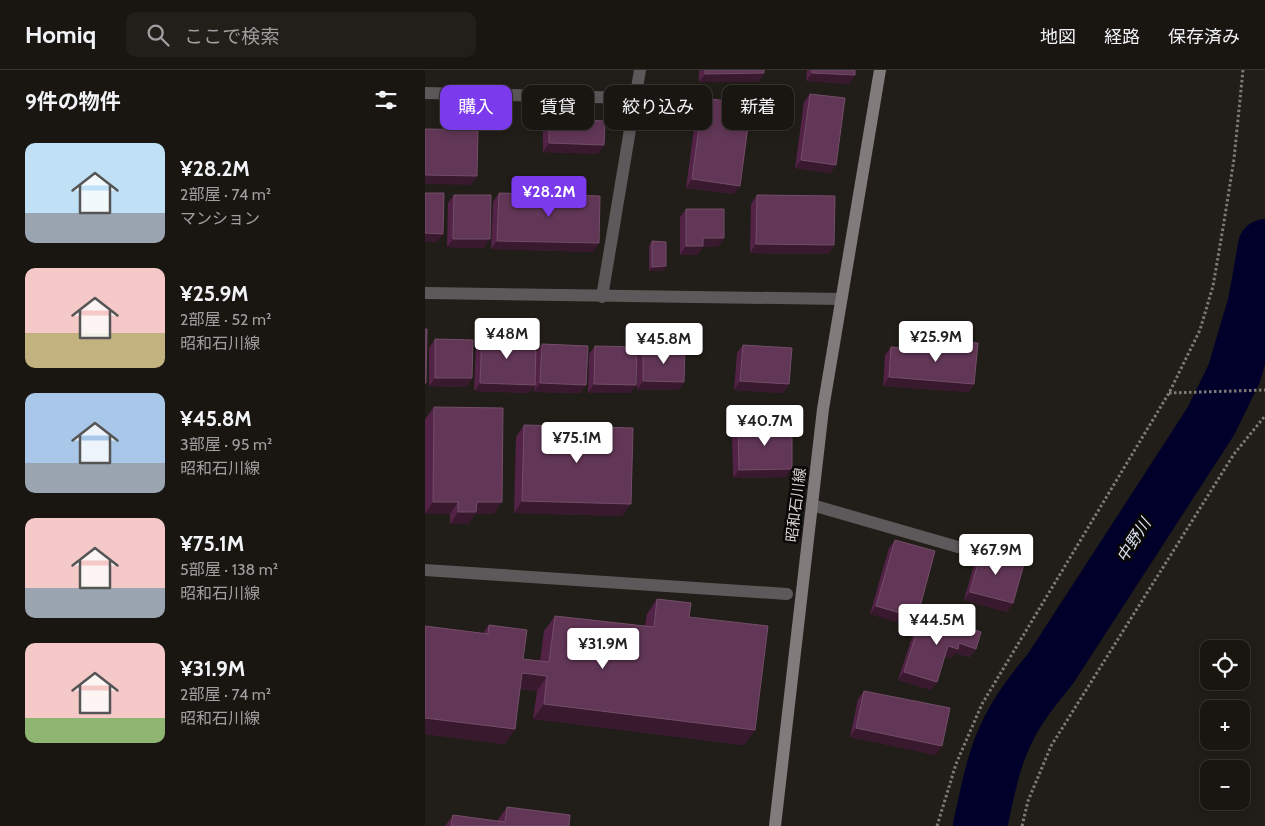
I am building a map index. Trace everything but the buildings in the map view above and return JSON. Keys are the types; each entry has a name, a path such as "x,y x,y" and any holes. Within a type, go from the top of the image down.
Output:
{"street":[{"path":"636,85 639,70"},
{"name":"昭和石川線","path":"775,826 823,409 880,70"},
{"path":"425,93 604,97"},
{"path":"602,296 628,130"},
{"path":"425,294 841,299"},
{"path":"812,505 958,547"},
{"path":"425,570 787,594"}],"path":[{"path":"937,826 956,764 983,704 1169,393 1200,330 1213,286 1234,159 1243,70"},
{"path":"1169,393 1264,390"},
{"path":"1023,826 1028,801 1051,746 1234,454 1265,416"}],"waterway":[{"name":"中野川","path":"980,826 994,765 1017,713 1051,668 1211,421 1234,374 1255,303 1265,246"}]}
